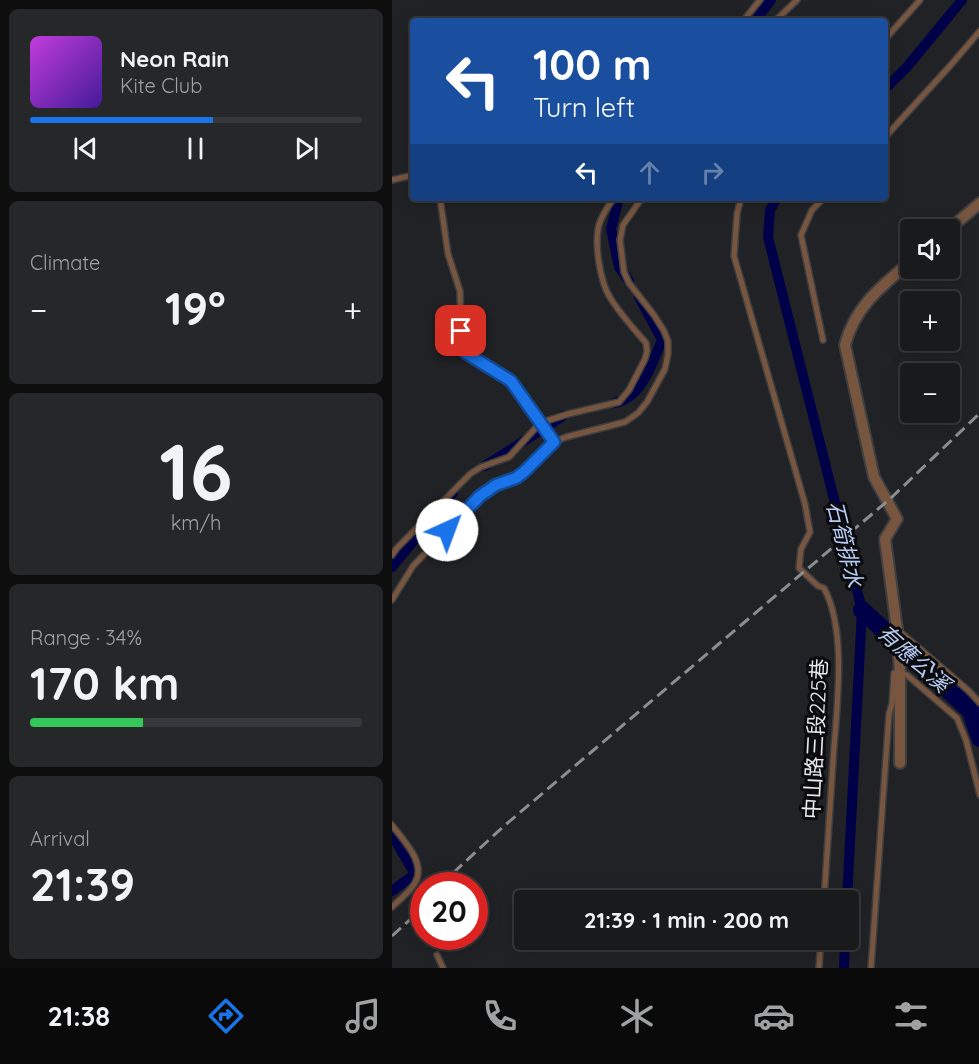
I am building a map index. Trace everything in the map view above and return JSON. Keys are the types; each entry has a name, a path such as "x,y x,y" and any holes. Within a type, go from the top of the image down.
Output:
{"street":[{"path":"960,220 980,203"},
{"path":"900,270 879,288 857,315 845,345 874,477 897,519 885,538 898,629 900,763"}],"lane":[{"path":"745,18 760,0"},
{"path":"778,18 797,0"},
{"path":"888,36 920,0"},
{"path":"888,134 980,32"},
{"path":"392,180 410,176"},
{"path":"440,201 448,254 460,291 461,331 466,353 511,381 554,442"},
{"path":"392,555 470,474 481,467 509,457 540,423 618,402 629,390 647,351 646,343 610,298 603,283 600,268 599,223 612,201"},
{"path":"392,600 413,566 475,500 496,485 516,478 554,442 566,436 625,422 638,413 647,402 665,369 668,340 624,272 620,240 623,225 640,201"},
{"name":"中山路三段225巷","path":"740,201 734,256 810,532 801,549 799,568 818,586 824,588 832,607 837,638 838,683 825,890"},
{"path":"821,201 812,210 802,235 823,340"},
{"path":"898,629 980,703"},
{"path":"871,968 894,673 907,675 960,723 980,795"},
{"path":"392,825 413,855 418,870 415,884 392,907"},
{"path":"819,968 820,950"},
{"path":"437,955 443,968"}],"waterway":[{"path":"757,18 771,0"},
{"name":"石筍排水","path":"888,86 907,67 962,0"},
{"path":"618,201 611,229 619,267 629,281"},
{"name":"石筍排水","path":"775,201 770,210 768,237 862,610 848,890"},
{"path":"615,403 625,400 640,386 662,340 639,297"},
{"path":"485,466 563,416"},
{"path":"392,567 453,493"},
{"name":"有應公溪","path":"862,610 971,711 980,738"},
{"path":"392,835 415,874 392,891"},
{"name":"石筍排水","path":"844,968 845,950"}],"railway":[{"path":"454,872 504,826 891,498 980,413"},
{"path":"392,936 410,920"}],"route":[{"path":"447,530 480,496 496,485 516,478 554,442 511,381 466,353 461,331"}]}
